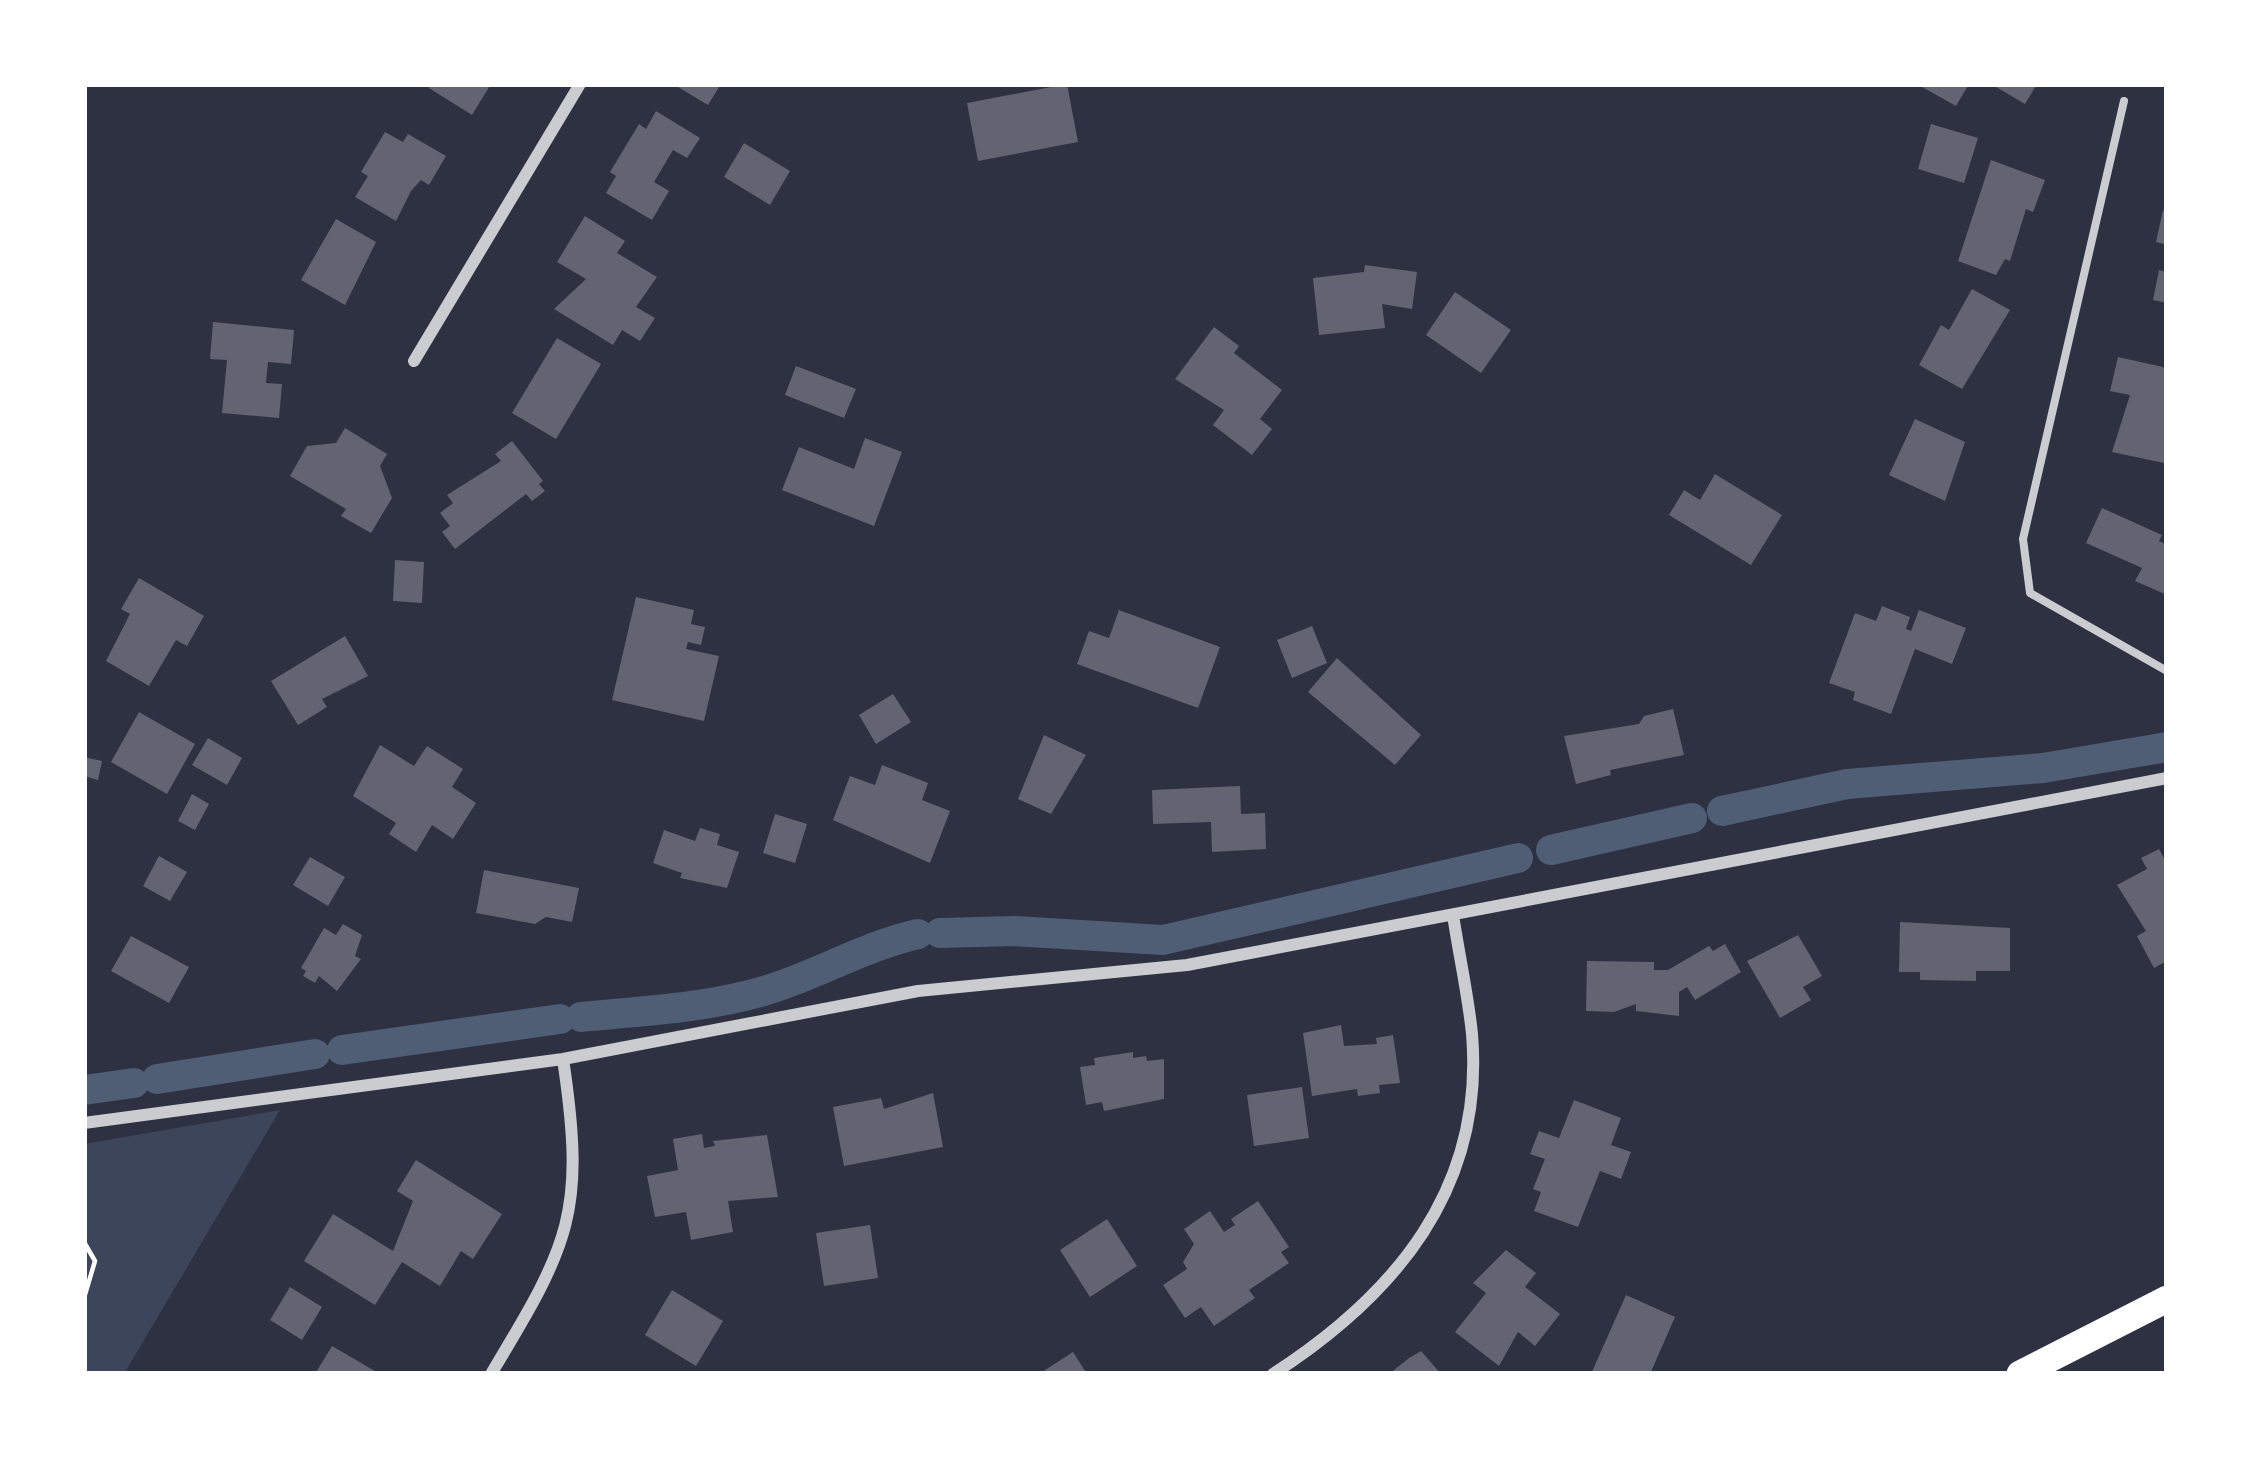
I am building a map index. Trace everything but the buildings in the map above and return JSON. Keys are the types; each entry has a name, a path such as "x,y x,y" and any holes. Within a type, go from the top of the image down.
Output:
{"highway":[{"path":"2020,1374 2167,1299"}],"street":[{"path":"414,361 580,84"},
{"path":"84,1123 563,1059 918,991 1138,972 2167,778"},
{"path":"1273,1374 1374,1299 1427,1229 1460,1152 1472,1074 1472,1033 1454,915"},
{"path":"491,1374 562,1249 572,1208 574,1139 563,1059"}],"lane":[{"path":"2124,101 2023,539 2030,593 2167,671"}],"path":[{"path":"84,1242 95,1261 84,1298"}],"shaded area":[{"path":"280,1110 124,1374 84,1374 84,1144"}],"waterway":[{"path":"1722,811 1847,784 2043,768 2167,747"},
{"path":"1551,850 1692,818"},
{"path":"940,933 1014,931 1163,940 1518,858"},
{"path":"581,1017 745,996 918,934"},
{"path":"342,1050 560,1019"},
{"path":"157,1079 315,1054"},
{"path":"84,1090 134,1083"}]}
